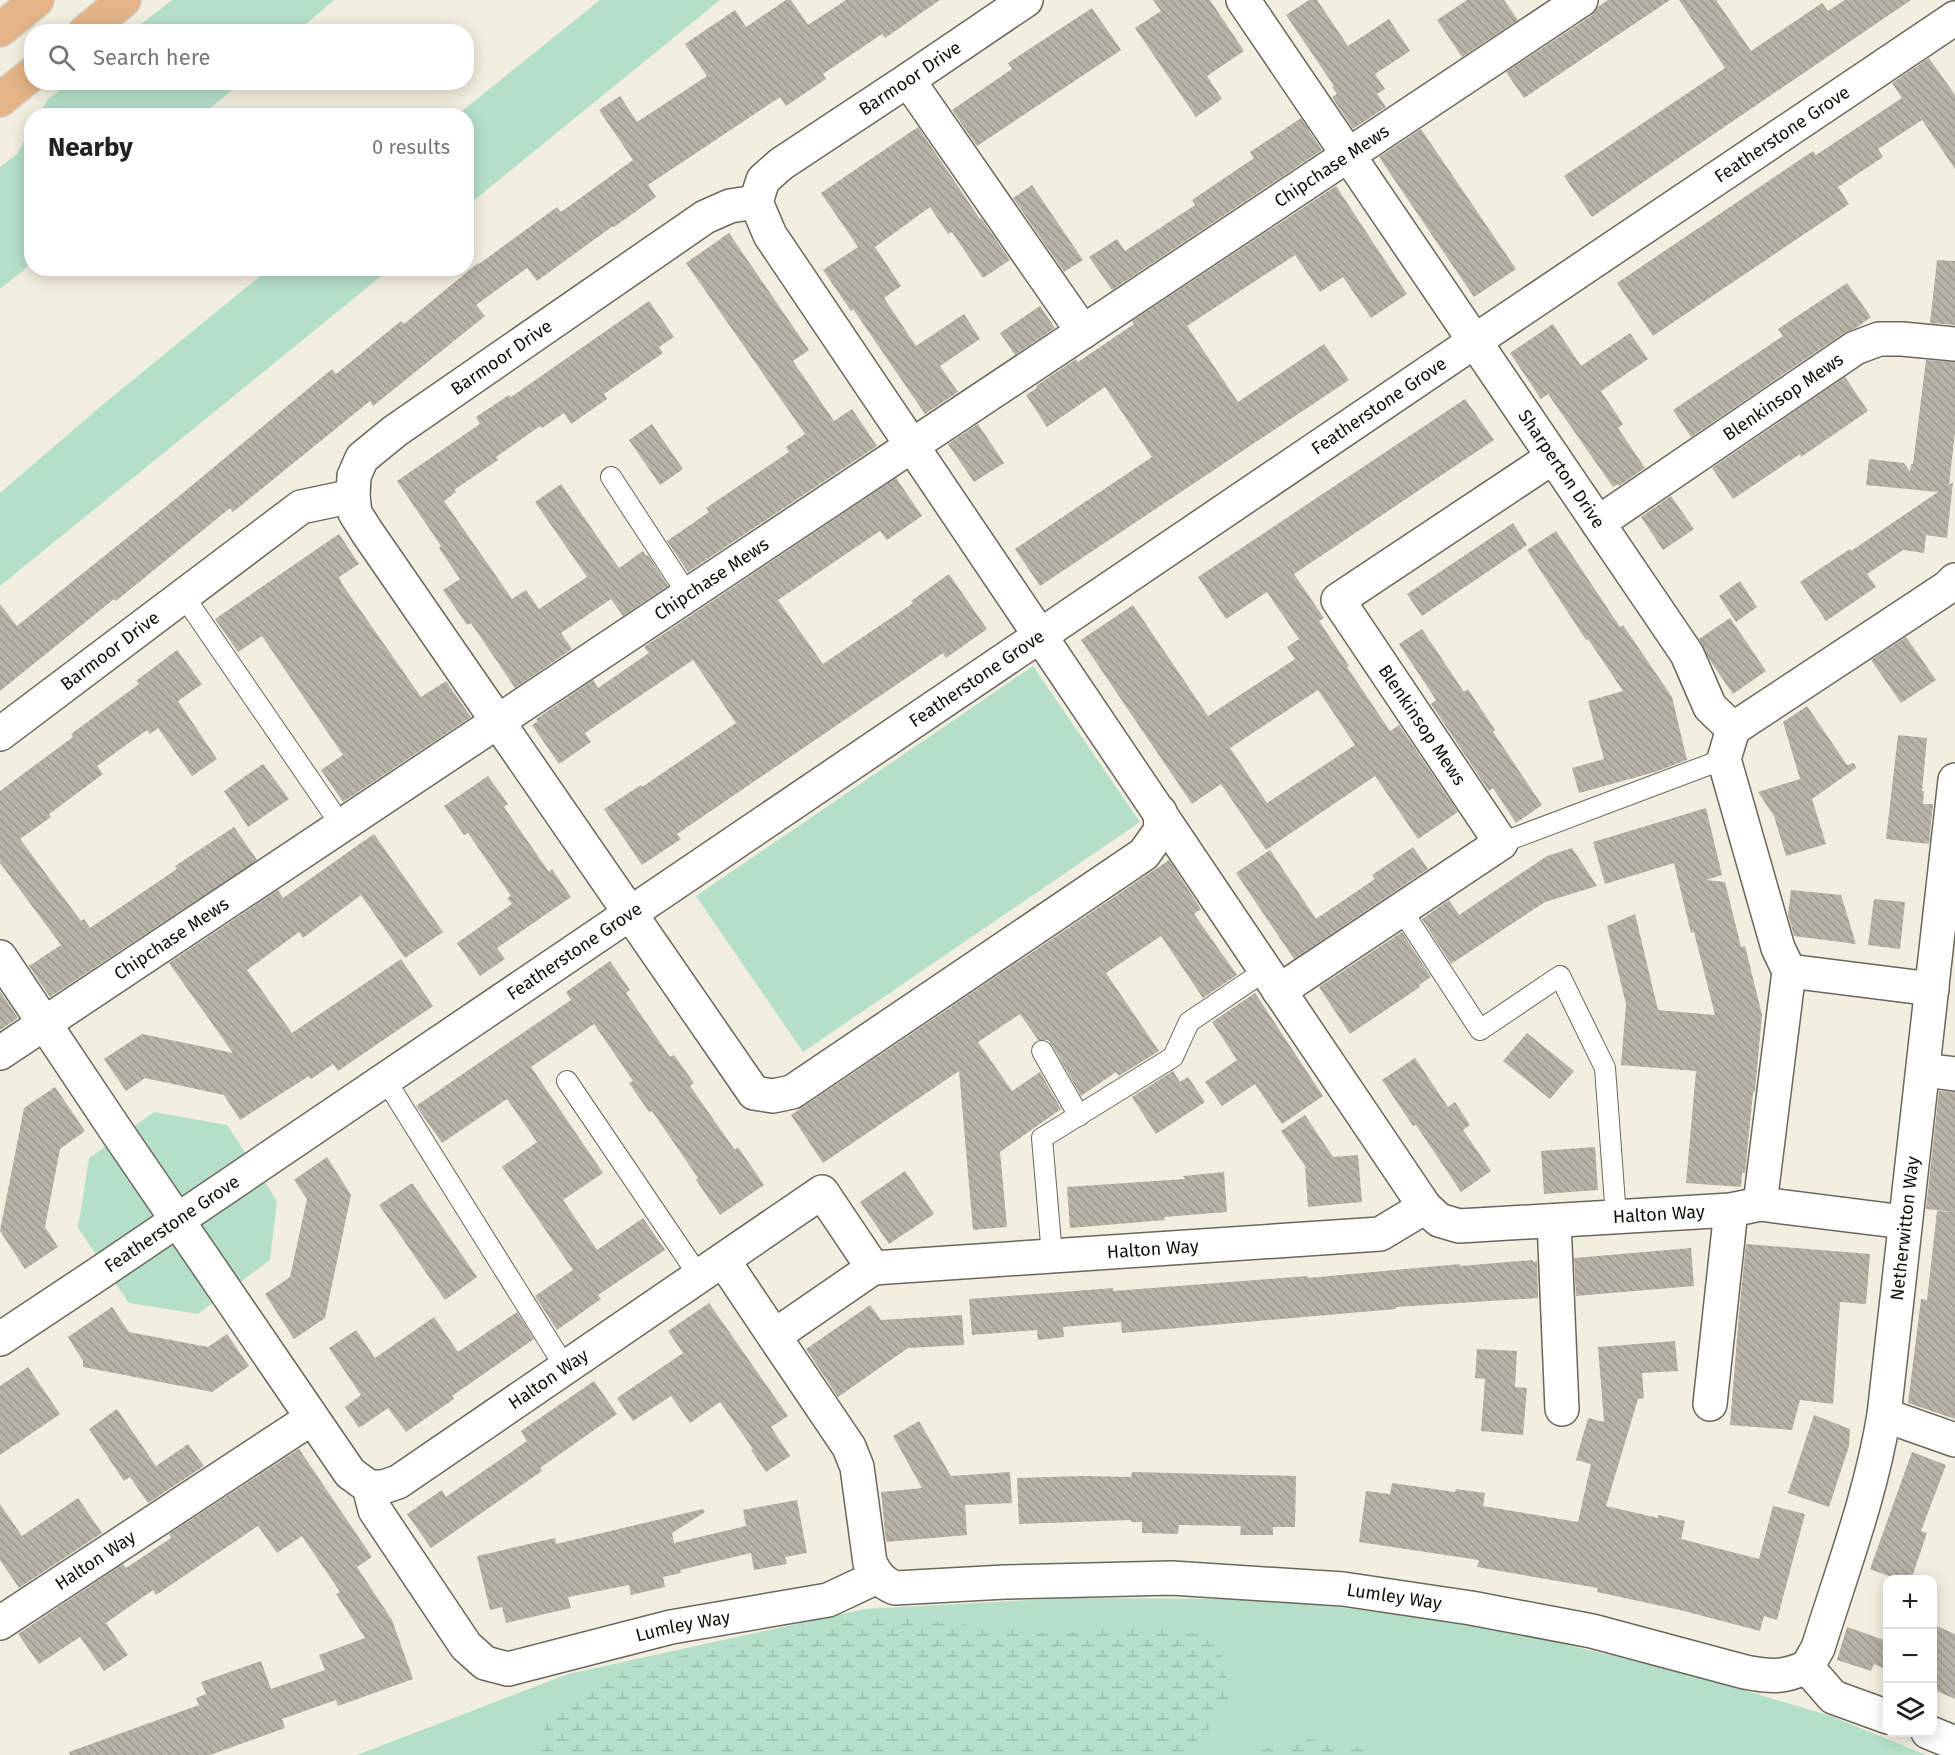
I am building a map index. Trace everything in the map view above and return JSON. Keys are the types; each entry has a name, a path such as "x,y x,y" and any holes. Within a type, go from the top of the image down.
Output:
{"highway":[{"path":"0,30 37,0"},
{"path":"95,24 124,0"},
{"path":"0,100 24,80"}],"street":[{"name":"Barmoor Drive","path":"0,734 302,507 353,496 354,476 362,458 395,430 705,217 730,206 756,202 764,180 781,164 1026,0"},
{"name":"Sharperton Drive","path":"1243,0 1687,654 1729,744"},
{"name":"Chipchase Mews","path":"0,1053 1581,0"},
{"name":"Featherstone Grove","path":"0,1339 1955,18"},
{"path":"908,80 1083,332"},
{"path":"756,202 770,235 1273,980 1401,909 1501,843"},
{"name":"Blenkinsop Mews","path":"1598,523 1855,348 1879,339 1955,344"},
{"name":"Blenkinsop Mews","path":"1501,843 1338,600 1553,457"},
{"path":"353,496 355,513 361,522 754,1093 773,1096 792,1092 1144,854 1161,830 1160,812"},
{"path":"1710,1404 1789,971 1778,948 1729,744 1955,580"},
{"name":"Netherwitton Way","path":"1807,1667 1818,1648 1861,1514 1877,1456 1884,1415 1955,780"},
{"path":"0,957 350,1473 369,1487"},
{"path":"1789,971 1932,989"},
{"name":"Halton Way","path":"1273,980 1425,1207 1439,1220 1459,1226 1746,1207 1904,1221"},
{"path":"1923,1070 1955,1074"},
{"name":"Halton Way","path":"369,1487 383,1487 398,1482 822,1192 873,1268 1380,1234 1425,1207"},
{"path":"1554,1221 1562,1409"},
{"path":"711,1268 774,1336 849,1447 857,1467 870,1563 877,1577"},
{"path":"774,1336 873,1268"},
{"path":"1884,1415 1955,1440"},
{"name":"Halton Way","path":"0,1623 312,1418"},
{"name":"Lumley Way","path":"369,1487 375,1510 466,1646 486,1663 508,1669 671,1627 828,1600 877,1577 895,1588 1005,1582 1172,1578 1343,1589 1471,1608 1592,1631 1745,1672 1768,1676 1787,1676 1807,1667"},
{"path":"1807,1667 1833,1696 1883,1715"},
{"path":"1937,1736 1955,1743"}],"lane":[{"path":"611,477 688,595"},
{"path":"183,595 341,825"},
{"path":"1501,843 1729,744"},
{"path":"1401,909 1480,1030 1560,976 1605,1068 1616,1217"},
{"path":"1052,1256 1042,1138 1173,1057 1189,1022 1273,980"},
{"path":"1042,1051 1078,1116"},
{"path":"385,1079 565,1367"},
{"path":"567,1081 711,1268"}],"green space":[{"path":"172,0 334,0 306,24 141,24"},
{"path":"600,0 720,0 474,200 474,108 466,108"},
{"path":"60,90 232,90 210,108 43,108 48,99"},
{"path":"24,142 24,270 0,289 0,167 17,154"},
{"path":"260,276 381,276 0,586 0,493 101,406"},
{"path":"1033,666 1140,822 803,1052 696,896"},
{"path":"154,1112 227,1125 277,1201 270,1260 198,1314 129,1303 78,1228 89,1158"},
{"path":"1069,1598 1269,1599 1437,1619 1555,1642 1686,1673 1831,1716 1926,1755 357,1755 568,1674 865,1609"},
{"path":"876,1615 1040,1633 1166,1627 1219,1639 1230,1695 1209,1729 1182,1755 532,1755 547,1723 619,1669"},
{"path":"1305,1739 1353,1745 1374,1755 1259,1755 1259,1750"}],"building":[{"path":"786,0 791,0 808,25 846,0 940,0 885,38 882,34 823,74 826,79 786,106 780,97 648,185 656,197 537,281 527,268 476,305 485,316 373,406 370,401 233,512 230,508 0,691 0,604 17,626 178,497 332,369 336,374 401,321 404,324 462,276 474,276 474,266 478,263 557,207 561,212 633,160 599,110 620,96 637,122 707,76 685,44 735,10 746,27"},
{"path":"1153,0 1210,0 1244,51 1207,76 1222,99 1196,117 1135,28 1161,11"},
{"path":"1309,0 1317,0 1348,46 1389,19 1410,51 1375,74 1385,89 1377,94 1386,107 1353,129 1332,97 1337,94 1332,87 1334,86 1286,15"},
{"path":"1467,0 1504,0 1518,20 1462,57 1437,20"},
{"path":"1608,0 1670,0 1524,98 1506,72 1591,16"},
{"path":"1679,0 1716,0 1751,51 1822,3 1828,11 1845,0 1911,0 1592,217 1564,176 1725,68"},
{"path":"1092,8 1121,50 977,146 952,110 1012,69 1008,63"},
{"path":"1929,58 1955,95 1955,169 1922,120 1878,149 1883,157 1838,187 1849,204 1653,336 1617,283 1813,151 1816,155 1902,98 1892,83"},
{"path":"1301,118 1322,150 1112,290 1089,257 1117,239 1125,251 1195,205 1192,200 1254,158 1250,152"},
{"path":"918,127 1010,260 983,278 952,232 948,234 930,207 875,247 901,286 884,298 916,346 964,314 980,339 940,366 958,392 925,414 853,309 851,311 823,270 858,247 821,193"},
{"path":"1421,129 1516,269 1474,297 1379,157"},
{"path":"1032,185 1083,260 1064,272 1013,198"},
{"path":"1336,186 1407,294 1371,318 1343,277 1320,292 1295,255 1187,326 1238,402 1324,344 1349,380 1040,586 1015,549 1152,457 1105,387 1047,427 1026,395 1076,359 1078,362 1134,324 1132,321"},
{"path":"729,233 809,350 793,361 834,421 852,409 877,446 688,572 667,541 709,512 706,508 789,452 786,447 805,434 686,263"},
{"path":"1937,260 1955,261 1955,325 1930,323"},
{"path":"1847,283 1871,317 1691,437 1673,410 1783,336 1778,329"},
{"path":"649,301 674,337 659,347 663,353 604,394 607,399 571,424 564,413 542,428 540,426 496,457 498,460 454,490 456,492 444,501 512,599 526,590 539,609 587,577 535,502 561,484 619,568 643,551 668,586 623,616 611,599 561,633 572,649 515,688 471,623 467,625 443,590 460,579 439,548 441,546 397,481 480,424 476,417 509,395 511,397"},
{"path":"1040,306 1055,328 1015,355 1000,333"},
{"path":"1553,324 1581,366 1630,333 1648,359 1601,391 1623,424 1618,428 1645,468 1619,486 1618,484 1613,487 1548,394 1541,399 1510,353"},
{"path":"1926,360 1955,362 1955,432 1949,485 1953,482 1947,538 1926,535 1924,553 1903,550 1867,574 1876,587 1826,621 1800,582 1850,549 1851,551 1938,492 1866,485 1869,459 1904,463 1910,472 1911,464 1913,464"},
{"path":"1845,377 1868,411 1801,457 1800,454 1733,499 1712,468"},
{"path":"1465,399 1494,440 1294,574 1324,618 1319,621 1349,666 1347,667 1390,731 1399,725 1458,812 1418,839 1375,776 1266,850 1221,784 1192,804 1081,640 1133,605 1208,716 1295,659 1287,647 1299,639 1267,592 1226,619 1198,577","holes":["1318,690 1355,745 1267,803 1230,748"]},
{"path":"652,424 683,469 660,485 629,440"},
{"path":"978,424 1004,463 974,482 948,444"},
{"path":"896,478 922,516 887,540 880,531 778,600 823,664 913,603 911,601 949,574 987,629 946,658 943,653 677,834 681,839 642,865 604,809 641,785 642,787 736,723 693,660 585,733 591,742 559,764 532,725 538,721 536,719 593,680 598,688 649,653 644,647"},
{"path":"1671,496 1694,529 1663,550 1641,517"},
{"path":"1513,523 1527,545 1422,616 1407,594"},
{"path":"1556,531 1620,627 1623,625 1672,697 1687,760 1655,772 1579,793 1572,768 1604,759 1588,701 1623,691 1588,639 1586,640 1527,550"},
{"path":"339,534 359,564 339,577 342,584 421,697 446,681 471,717 343,802 321,770 343,755 262,636 238,652 215,619"},
{"path":"1740,581 1757,607 1736,622 1719,596"},
{"path":"1730,618 1766,671 1733,694 1711,662 1699,639"},
{"path":"1422,629 1464,692 1468,689 1495,730 1493,732 1542,805 1516,823 1493,788 1489,791 1431,704 1436,700 1399,644"},
{"path":"1906,637 1936,680 1901,703 1871,660"},
{"path":"177,650 202,684 178,701 217,759 192,776 158,728 150,734 147,730 97,766 103,774 49,814 51,817 20,839 81,921 84,919 90,928 177,869 175,866 234,827 257,860 50,997 29,966 61,945 0,863 0,791 73,737 71,734 139,684 136,681"},
{"path":"1807,706 1847,765 1854,763 1856,768 1812,799 1826,844 1786,856 1774,816 1758,792 1800,779 1783,722"},
{"path":"1898,735 1927,738 1922,791 1924,791 1923,804 1933,804 1929,844 1886,839"},
{"path":"263,764 289,799 248,827 224,791"},
{"path":"488,776 508,804 504,807 549,872 552,869 571,897 497,948 505,959 480,976 457,943 512,904 507,898 511,896 468,833 464,835 444,806"},
{"path":"1706,808 1722,875 1706,880 1725,882 1741,947 1745,946 1762,1015 1745,1173 1742,1173 1741,1187 1686,1183 1696,1071 1621,1065 1626,1004 1607,926 1635,914 1658,1010 1715,1015 1694,932 1691,933 1674,863 1605,884 1593,842"},
{"path":"374,834 443,932 405,958 361,895 303,938 299,932 247,970 292,1033 401,959 433,1006 338,1071 333,1064 311,1079 309,1076 240,1120 224,1095 145,1078 126,1091 104,1059 142,1034 233,1053 169,963 278,890 283,898"},
{"path":"1413,847 1428,869 1294,959 1236,873 1270,850 1316,919 1375,879 1372,875"},
{"path":"1572,848 1597,886 1545,902 1451,964 1422,919 1449,900 1459,915 1547,856"},
{"path":"1169,860 1201,909 1194,914 1237,975 1203,998 1161,936 1106,973 1159,1051 1119,1076 1116,1072 1081,1096 1052,1045 1048,1040 1038,1040 1020,1014 978,1042 1012,1091 1040,1072 1061,1109 1000,1152 1007,1227 973,1230 959,1071 823,1163 791,1115"},
{"path":"1791,890 1841,895 1856,944 1794,936 1788,914"},
{"path":"1874,899 1905,902 1900,949 1868,945"},
{"path":"1402,932 1431,977 1419,985 1420,987 1350,1034 1319,987"},
{"path":"610,961 630,990 626,993 670,1057 674,1055 694,1083 690,1086 735,1150 738,1147 764,1185 720,1215 696,1180 698,1178 652,1111 649,1112 629,1083 633,1081 594,1024 531,1067 603,1173 563,1200 597,1250 643,1218 665,1250 598,1295 601,1299 557,1330 535,1296 573,1270 502,1167 537,1142 507,1099 442,1143 416,1106 571,1000 566,992"},
{"path":"0,991 18,1018 0,1030"},
{"path":"1255,993 1323,1096 1282,1124 1255,1084 1222,1106 1205,1082 1237,1060 1212,1022"},
{"path":"1527,1033 1574,1071 1550,1099 1503,1061"},
{"path":"1415,1058 1448,1107 1455,1102 1470,1125 1463,1130 1491,1171 1461,1192 1416,1125 1413,1126 1382,1080"},
{"path":"1173,1071 1180,1082 1188,1077 1205,1102 1156,1134 1132,1097"},
{"path":"55,1087 85,1131 60,1149 45,1227 58,1247 25,1269 0,1231 24,1108"},
{"path":"1939,1091 1955,1092 1955,1212 1926,1209"},
{"path":"1305,1115 1333,1157 1358,1155 1362,1202 1308,1207 1305,1166 1281,1131"},
{"path":"1595,1147 1598,1190 1544,1194 1541,1151"},
{"path":"327,1157 351,1195 325,1318 294,1339 265,1294 290,1277 307,1199 294,1180"},
{"path":"905,1171 934,1214 889,1244 860,1202"},
{"path":"1224,1172 1227,1212 1070,1228 1067,1187 1185,1179 1183,1176"},
{"path":"412,1183 477,1277 445,1300 379,1205"},
{"path":"1937,1211 1955,1212 1955,1419 1908,1403 1921,1299 1927,1300"},
{"path":"1746,1244 1870,1254 1866,1304 1840,1302 1833,1404 1800,1400 1792,1430 1730,1425"},
{"path":"1691,1248 1694,1286 1576,1296 1574,1258"},
{"path":"1533,1260 1533,1262 1537,1261 1538,1298 1396,1307 1396,1309 1122,1333 1121,1322 1063,1327 1064,1337 1038,1340 1037,1330 972,1335 969,1299 1113,1288 1113,1291 1308,1276 1308,1278 1460,1264 1460,1266"},
{"path":"709,1303 788,1416 771,1427 790,1456 766,1472 720,1402 690,1423 671,1396 633,1421 617,1398 683,1353 668,1331"},
{"path":"870,1305 881,1320 962,1315 964,1345 908,1348 838,1397 806,1349"},
{"path":"112,1307 129,1332 208,1347 227,1334 249,1366 212,1392 83,1367 83,1361 68,1337"},
{"path":"517,1312 534,1339 452,1396 454,1399 406,1432 388,1408 359,1428 345,1407 361,1395 329,1348 356,1330 375,1358 434,1317 458,1352"},
{"path":"1675,1341 1678,1371 1642,1373 1644,1398 1638,1399 1606,1506 1658,1518 1658,1515 1685,1521 1681,1539 1759,1559 1773,1506 1805,1514 1777,1620 1764,1616 1760,1631 1680,1610 1597,1592 1598,1588 1477,1567 1479,1560 1359,1542 1366,1491 1390,1494 1392,1483 1455,1492 1456,1489 1485,1493 1483,1506 1578,1522 1591,1464 1576,1460 1588,1418 1604,1422 1598,1347"},
{"path":"1477,1349 1517,1351 1515,1387 1527,1388 1523,1435 1481,1431 1485,1379 1475,1378"},
{"path":"28,1367 60,1414 0,1455 0,1386"},
{"path":"594,1381 617,1414 540,1468 542,1471 431,1548 407,1514 442,1490 446,1497 527,1441 521,1431"},
{"path":"117,1409 156,1466 188,1444 204,1466 148,1503 130,1477 124,1481 89,1429"},
{"path":"1814,1415 1850,1429 1849,1446 1829,1507 1788,1493"},
{"path":"919,1421 951,1476 1010,1472 1012,1503 965,1505 967,1535 886,1542 881,1492 922,1488 893,1436"},
{"path":"299,1449 372,1557 357,1567 392,1620 413,1679 338,1706 336,1700 282,1719 285,1728 210,1755 70,1755 69,1752 199,1705 196,1698 206,1694 201,1682 261,1661 271,1689 325,1670 319,1655 365,1638 336,1594 340,1592 302,1536 277,1553 258,1526 156,1595 153,1590 106,1623 128,1655 104,1671 80,1637 39,1664 18,1634 123,1564 126,1568 171,1538 169,1534"},
{"path":"1912,1452 1946,1465 1921,1531 1927,1533 1913,1575 1886,1575 1870,1569"},
{"path":"1132,1472 1296,1476 1295,1527 1273,1527 1273,1535 1240,1535 1241,1526 1179,1525 1178,1534 1142,1533 1142,1522 1131,1522 1131,1520 1019,1524 1017,1478 1131,1477"},
{"path":"78,1498 102,1533 19,1588 0,1560 0,1504 22,1536"},
{"path":"797,1500 807,1553 785,1557 787,1564 754,1570 751,1553 680,1570 681,1573 663,1577 665,1587 631,1595 629,1585 568,1597 571,1608 506,1623 502,1607 490,1610 477,1556 555,1538 556,1544 703,1509 705,1512 672,1533 674,1543 746,1526 743,1510"},
{"path":"1937,1626 1955,1634 1955,1699 1937,1691"},
{"path":"1847,1627 1883,1640 1883,1668 1874,1664 1871,1671 1837,1660"}]}
